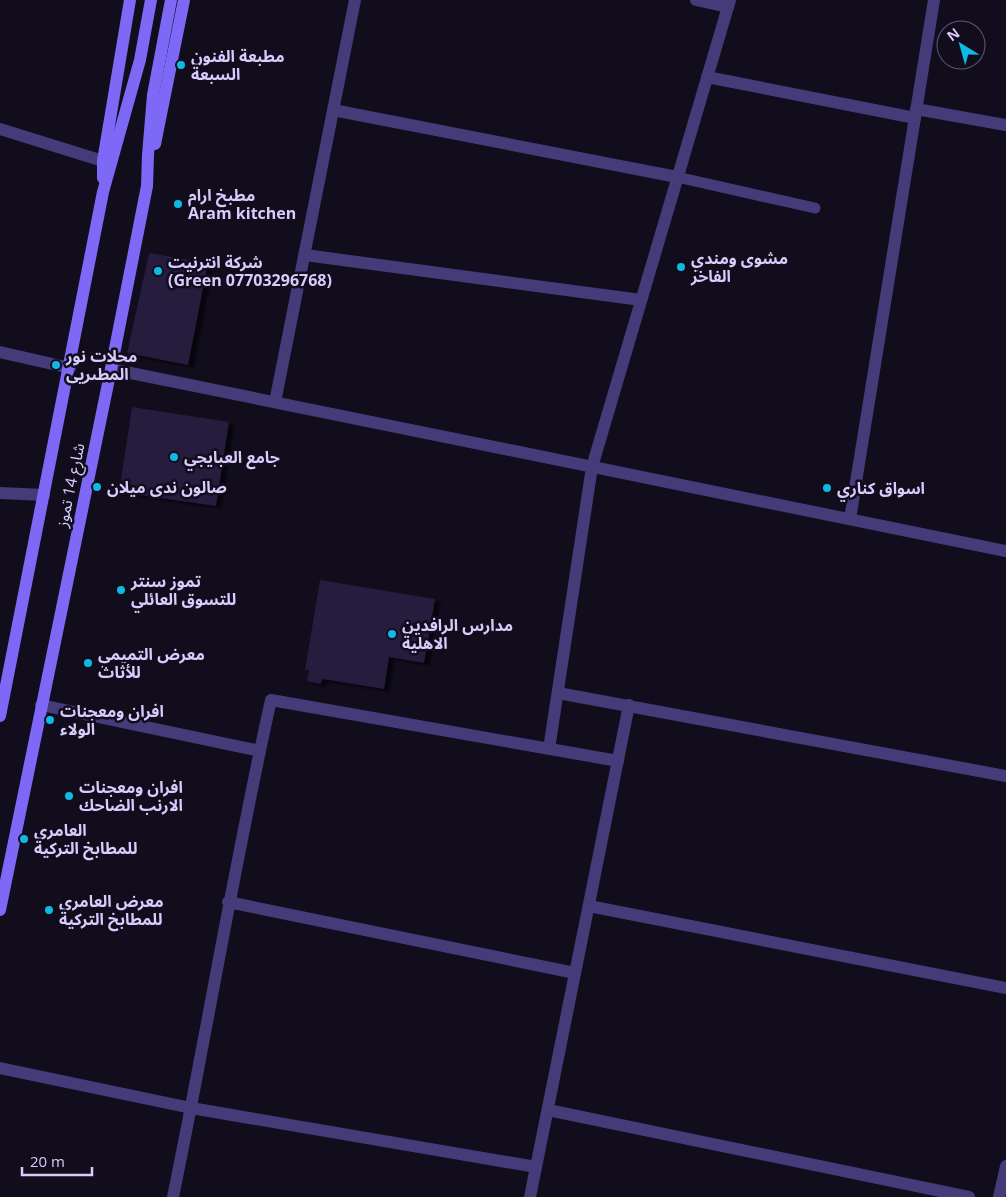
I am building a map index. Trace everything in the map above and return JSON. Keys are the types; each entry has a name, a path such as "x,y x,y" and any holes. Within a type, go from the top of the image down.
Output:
{"main road":[{"path":"103,192 103,161 130,0"},
{"name":"شارع 14 تموز","path":"0,716 70,368 103,192 140,60 152,0"},
{"name":"شارع 14 تموز","path":"0,910 147,186 150,125 158,65 171,0"},
{"path":"147,186 184,0"}],"street":[{"path":"275,402 354,0"},
{"path":"548,749 592,467 729,3 696,0"},
{"path":"850,519 934,0"},
{"path":"707,77 916,114 1006,125"},
{"path":"333,110 677,177"},
{"path":"0,129 103,161"},
{"path":"304,255 641,300"},
{"path":"0,352 70,368"},
{"path":"111,369 1006,551"},
{"path":"0,493 44,495"},
{"path":"558,693 1006,776"},
{"path":"173,1197 192,1108 228,902 271,700 618,761"},
{"path":"41,705 260,751"},
{"path":"530,1197 629,705"},
{"path":"228,902 575,973"},
{"path":"589,906 1006,988"},
{"path":"0,1068 192,1108 536,1167"},
{"path":"548,1110 969,1197"},
{"path":"999,1197 1006,1166"}],"lane":[{"path":"677,177 816,208"}],"building":[{"path":"149,253 208,263 188,365 127,353"},
{"name":"جامع العبايجي","path":"132,407 229,422 216,506 119,492"},
{"path":"320,580 435,599 424,663 389,657 384,689 323,679 320,684 307,681 309,670 305,670"}],"place":[{"name":"مطبعة الفنون السبعة","path":"181,65"},
{"name":"مطبخ ارام Aram kitchen","path":"178,204"},
{"name":"مشوى ومندي الفاخر","path":"681,267"},
{"name":"شركة انترنيت (Green 07703296768)","path":"158,271"},
{"name":"محلات نور المطىريى","path":"56,365"},
{"name":"جامع العبايجي","path":"174,457"},
{"name":"صالون ندى ميلان","path":"97,487"},
{"name":"اسواق كناري","path":"827,488"},
{"name":"تموز سنتر للتسوق العائلي","path":"121,590"},
{"name":"مدارس الرافدين اﻻهلية","path":"392,634"},
{"name":"معرض التميمي للأثاث","path":"88,663"},
{"name":"افران ومعجنات الولاء","path":"50,720"},
{"name":"افران ومعجنات الارنب الضاحك","path":"69,796"},
{"name":"العامري للمطابخ التركية","path":"24,839"},
{"name":"معرض العامري للمطابخ التركية","path":"49,910"}]}
